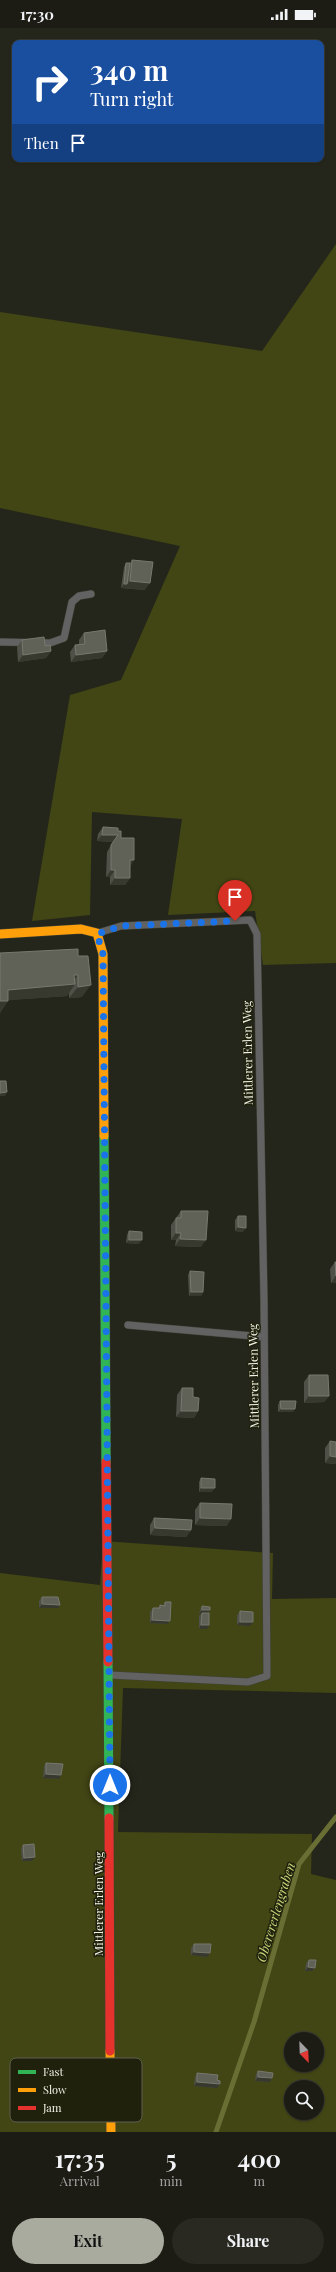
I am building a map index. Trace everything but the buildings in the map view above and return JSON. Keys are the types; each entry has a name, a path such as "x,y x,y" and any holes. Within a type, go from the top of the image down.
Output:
{"street":[{"path":"0,934 81,928 97,934"},
{"name":"Mittlerer Erlen Weg","path":"97,934 103,954 110,1675 111,2058"},
{"name":"Mittlerer Erlen Weg","path":"111,2122 111,2132"}],"lane":[{"path":"0,642 50,643 64,638 72,602 79,596 91,594"},
{"name":"Mittlerer Erlen Weg","path":"97,934 121,926 250,920 257,934 264,1337 267,1676 248,1682 110,1675"},
{"path":"128,1325 264,1337"}],"green space":[{"path":"336,244 336,963 263,965 255,911 168,915 182,819 92,812 90,915 32,921 70,695 121,680 180,546 0,508 0,312 262,351"},
{"path":"103,1541 273,1553 272,1599 336,1598 336,1693 123,1688 118,1832 312,1834 311,1874 336,1880 336,2132 0,2132 0,1573 100,1585"}],"waterway":[{"name":"Oberererlengraben","path":"216,2132 254,2022 299,1864 336,1817"}],"traffic: fast":[{"path":"104,1136 106,1462"},
{"path":"108,1662 109,1818"}],"traffic: slow":[{"path":"0,934 81,929 97,933 103,954 104,1136"},
{"path":"110,2051 110,2058"},
{"path":"111,2122 111,2132"}],"traffic: jam":[{"path":"106,1462 108,1662"},
{"path":"109,1818 110,2051"}],"route":[{"path":"110,1785 103,954 97,934 121,926 235,921"}]}
